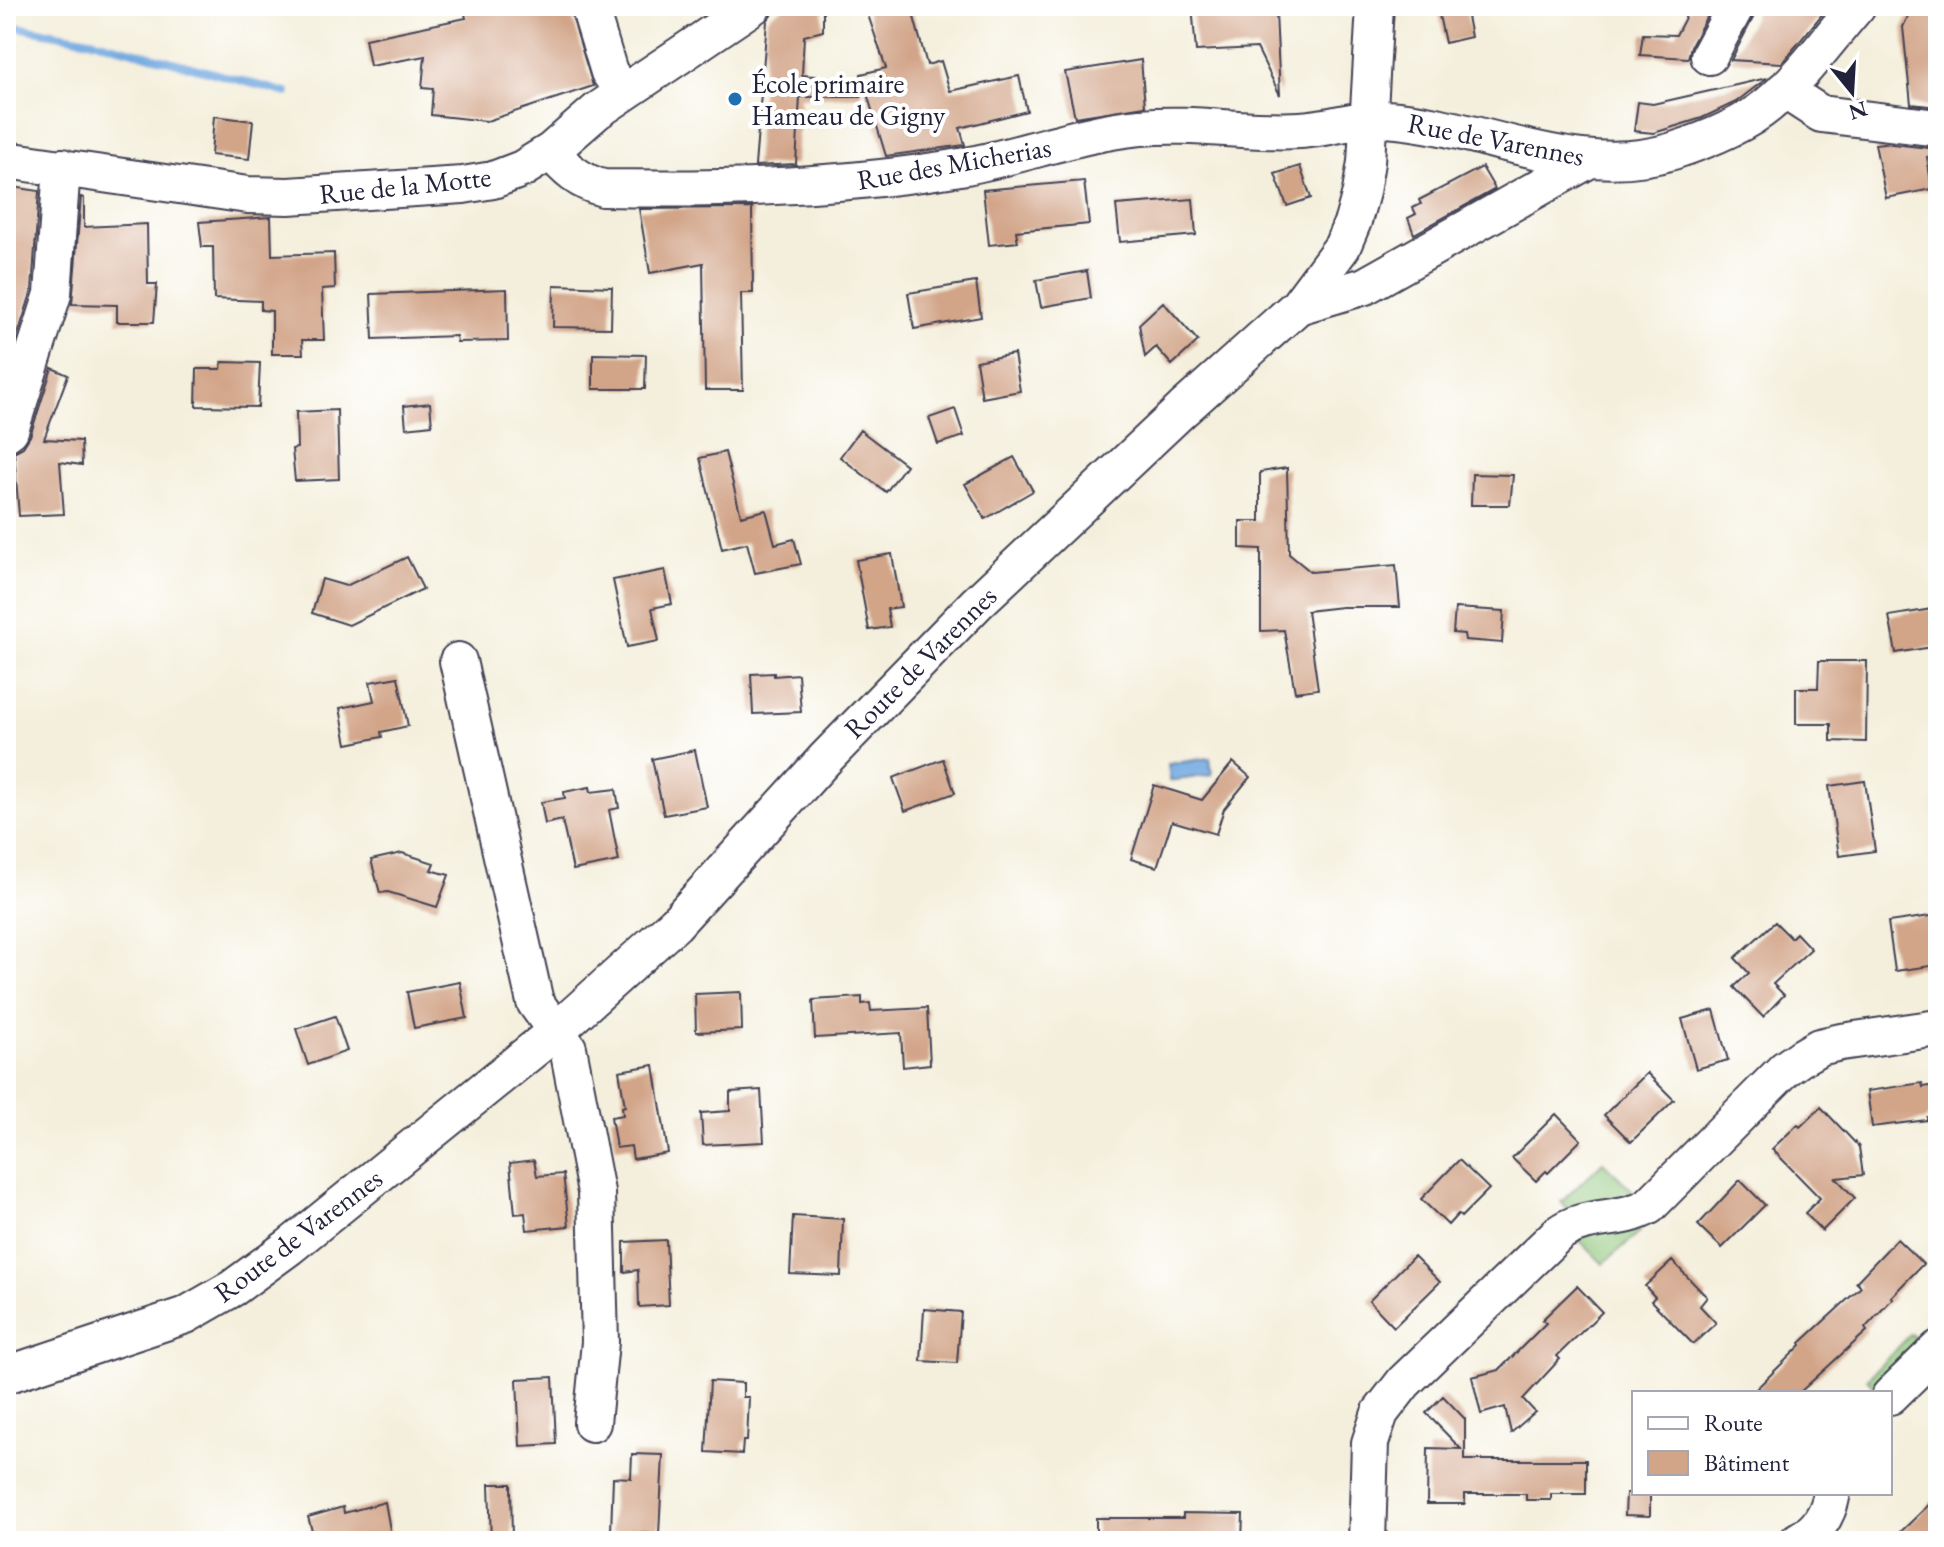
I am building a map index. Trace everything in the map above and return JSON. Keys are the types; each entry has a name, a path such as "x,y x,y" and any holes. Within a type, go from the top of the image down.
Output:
{"street":[{"path":"589,6 609,72 623,92"},
{"name":"Rue de la Motte","path":"6,160 248,195 288,196 463,185 493,180 522,169 551,151 623,92 753,6"},
{"path":"1298,306 1342,247 1353,221 1366,162 1375,6"},
{"path":"1709,56 1736,6"},
{"name":"Rue de Varennes","path":"1369,121 1381,119 1442,126 1517,147 1590,159 1628,158 1671,151 1750,118 1784,90 1857,6"},
{"path":"1784,90 1821,114 1938,128"},
{"name":"Rue des Micherias","path":"551,151 586,184 603,188 716,190 891,178 970,165 1141,127 1301,130 1369,121"},
{"path":"1298,306 1365,286 1590,159"},
{"path":"6,433 10,430 36,355 53,294 62,167"},
{"name":"Route de Varennes","path":"6,1375 186,1315 233,1288 289,1247 555,1032 675,924 825,759 977,603 1183,409 1298,306"},
{"path":"458,661 535,1002 568,1048 596,1192 600,1342 592,1423"},
{"path":"1367,1541 1370,1443 1380,1413 1404,1382 1558,1234 1569,1225 1624,1217 1649,1206 1785,1069 1819,1047 1938,1028"},
{"path":"1892,1394 1938,1349"},
{"path":"1798,1541 1816,1529 1826,1514 1831,1495"}],"green space":[{"path":"1603,1162 1639,1197 1569,1211 1561,1202"},
{"path":"1635,1225 1640,1232 1603,1264 1575,1236"},
{"path":"1911,1334 1923,1346 1879,1391 1867,1379"}],"water":[{"path":"1210,758 1212,775 1170,781 1168,764"}],"building":[{"path":"463,6 491,6 492,12 528,6 569,6 593,86 487,121 431,115 433,89 422,88 425,56 370,66 365,39 466,18"},
{"path":"786,6 823,6 823,31 804,36 802,75 862,80 861,97 800,97 796,164 755,166 767,21"},
{"path":"865,6 911,6 927,65 941,61 950,91 1019,76 1027,111 960,128 965,145 886,156 861,74 886,68"},
{"path":"1192,6 1238,6 1239,15 1276,13 1280,95 1257,48 1196,51"},
{"path":"1437,6 1465,6 1471,37 1445,43"},
{"path":"1691,6 1712,6 1688,58 1640,55 1643,34 1676,35"},
{"path":"1757,6 1829,6 1782,63 1731,60"},
{"path":"1913,6 1938,6 1938,107 1911,104 1903,27"},
{"path":"1141,60 1145,106 1075,117 1065,72"},
{"path":"1767,78 1736,102 1702,118 1654,133 1634,131 1638,102 1653,104"},
{"path":"214,116 253,121 249,159 211,155"},
{"path":"1875,144 1938,149 1938,154 1927,157 1932,189 1886,198"},
{"path":"1300,166 1311,198 1287,206 1275,174"},
{"path":"1482,167 1495,189 1414,234 1408,218 1416,214 1413,208 1421,204 1419,200"},
{"path":"1084,181 1089,224 1016,231 1018,242 989,245 983,190"},
{"path":"6,186 39,191 32,290 6,373"},
{"path":"81,197 84,198 84,227 147,224 148,284 157,284 154,322 117,322 117,305 72,304"},
{"path":"1193,199 1196,235 1120,242 1116,205"},
{"path":"752,208 753,293 741,293 743,390 705,390 703,263 650,273 639,209"},
{"path":"271,217 272,255 334,253 335,288 322,289 324,340 302,340 303,354 272,354 272,311 261,310 261,301 214,299 213,247 202,247 199,222"},
{"path":"1087,271 1091,298 1041,307 1036,280"},
{"path":"976,282 981,317 914,329 908,293"},
{"path":"554,285 612,287 611,328 553,327"},
{"path":"507,289 508,341 457,342 456,336 373,339 371,294"},
{"path":"1163,302 1198,341 1172,365 1156,347 1145,357 1139,324"},
{"path":"593,354 646,355 645,389 593,389"},
{"path":"1014,354 1020,391 982,398 976,361"},
{"path":"222,362 260,363 258,407 196,406 197,369 221,369"},
{"path":"52,368 68,375 44,439 81,441 82,465 60,462 64,514 19,516 14,452 23,447 30,436"},
{"path":"430,403 432,425 406,428 404,406"},
{"path":"955,409 964,436 938,444 929,418"},
{"path":"337,410 339,479 295,481 292,449 297,448 296,412"},
{"path":"860,430 906,465 886,492 840,457"},
{"path":"725,452 741,516 766,510 775,544 794,539 801,564 755,573 747,543 722,549 700,458"},
{"path":"1014,457 1033,491 985,519 965,484"},
{"path":"1287,468 1289,554 1311,572 1396,565 1400,607 1342,607 1307,611 1318,689 1295,692 1284,630 1261,631 1261,549 1240,548 1240,521 1260,521 1260,472"},
{"path":"1472,474 1513,475 1510,505 1471,505"},
{"path":"892,554 901,607 887,609 890,627 869,630 856,560"},
{"path":"407,557 423,589 349,625 312,613 322,579 346,586"},
{"path":"665,570 672,604 652,608 659,641 627,647 613,580"},
{"path":"1455,608 1504,611 1502,643 1465,640 1464,634 1453,633"},
{"path":"1938,608 1938,646 1896,653 1889,616"},
{"path":"1819,661 1867,661 1866,742 1831,741 1831,724 1796,724 1796,688 1818,688"},
{"path":"774,673 774,676 798,674 801,712 753,714 751,674"},
{"path":"398,677 408,726 381,732 382,737 347,744 340,708 374,701 370,682"},
{"path":"695,750 707,807 664,815 652,759"},
{"path":"943,759 955,793 905,811 893,778"},
{"path":"1233,762 1250,777 1224,809 1216,834 1172,821 1157,867 1131,859 1154,785 1202,800"},
{"path":"1865,781 1875,851 1839,856 1829,786"},
{"path":"590,787 591,792 616,789 619,808 609,810 619,861 573,870 562,820 545,824 541,802 565,798 564,792"},
{"path":"402,853 434,863 431,870 449,875 437,907 388,892 380,893 371,860"},
{"path":"1938,915 1938,965 1895,971 1888,922"},
{"path":"1775,922 1791,938 1796,933 1811,949 1773,984 1784,995 1763,1017 1734,987 1749,973 1735,958"},
{"path":"460,982 467,1018 414,1028 407,992"},
{"path":"741,992 742,1030 696,1032 695,994"},
{"path":"862,997 862,1004 870,1003 871,1011 927,1008 930,1064 903,1067 901,1033 815,1038 813,1000"},
{"path":"1714,1010 1728,1060 1696,1069 1682,1019"},
{"path":"335,1016 347,1051 308,1065 296,1029"},
{"path":"654,1065 668,1153 633,1159 631,1146 616,1148 611,1117 623,1115 622,1107 625,1106 619,1071"},
{"path":"1647,1073 1674,1100 1631,1142 1604,1115"},
{"path":"1922,1083 1923,1087 1936,1085 1938,1115 1927,1117 1927,1120 1872,1127 1867,1091"},
{"path":"761,1090 764,1142 703,1145 701,1113 730,1111 730,1092"},
{"path":"1821,1107 1859,1147 1863,1175 1836,1178 1855,1198 1822,1231 1805,1213 1820,1198 1772,1149"},
{"path":"1556,1114 1581,1140 1536,1181 1512,1158"},
{"path":"534,1160 537,1176 563,1174 569,1226 527,1230 525,1213 515,1214 510,1163"},
{"path":"1459,1160 1489,1189 1461,1217 1458,1214 1448,1225 1421,1199"},
{"path":"1740,1180 1765,1205 1722,1248 1698,1225"},
{"path":"793,1216 843,1219 841,1276 790,1274"},
{"path":"1897,1239 1923,1264 1865,1328 1867,1331 1801,1391 1754,1391 1861,1287 1856,1282"},
{"path":"666,1240 669,1305 639,1307 638,1270 624,1272 624,1242"},
{"path":"1414,1256 1440,1282 1394,1327 1369,1301"},
{"path":"1672,1261 1707,1297 1700,1306 1716,1323 1693,1344 1651,1301 1655,1297 1645,1286"},
{"path":"1577,1286 1602,1312 1557,1356 1560,1359 1523,1399 1535,1412 1511,1433 1505,1407 1481,1414 1472,1377 1499,1370 1546,1323 1542,1320"},
{"path":"924,1309 961,1312 957,1363 921,1361"},
{"path":"553,1377 556,1444 520,1446 517,1379"},
{"path":"710,1381 743,1383 743,1397 749,1397 747,1441 743,1441 742,1454 706,1452"},
{"path":"1443,1396 1465,1419 1465,1460 1586,1460 1586,1494 1551,1494 1551,1500 1526,1500 1526,1494 1465,1494 1465,1504 1427,1504 1428,1448 1461,1449 1426,1413"},
{"path":"632,1454 663,1455 659,1534 611,1532 613,1477 631,1478"},
{"path":"489,1484 511,1484 512,1541 491,1541"},
{"path":"1626,1493 1650,1495 1650,1516 1625,1515"},
{"path":"1938,1496 1938,1541 1891,1541"},
{"path":"385,1502 392,1541 315,1541 308,1517 343,1507 344,1513"},
{"path":"1183,1513 1243,1514 1242,1541 1096,1541 1096,1518 1183,1518"}],"waterway":[{"path":"6,25 96,41 287,93"}],"place":[{"name":"École primaire Hameau de Gigny","path":"735,99"}]}
